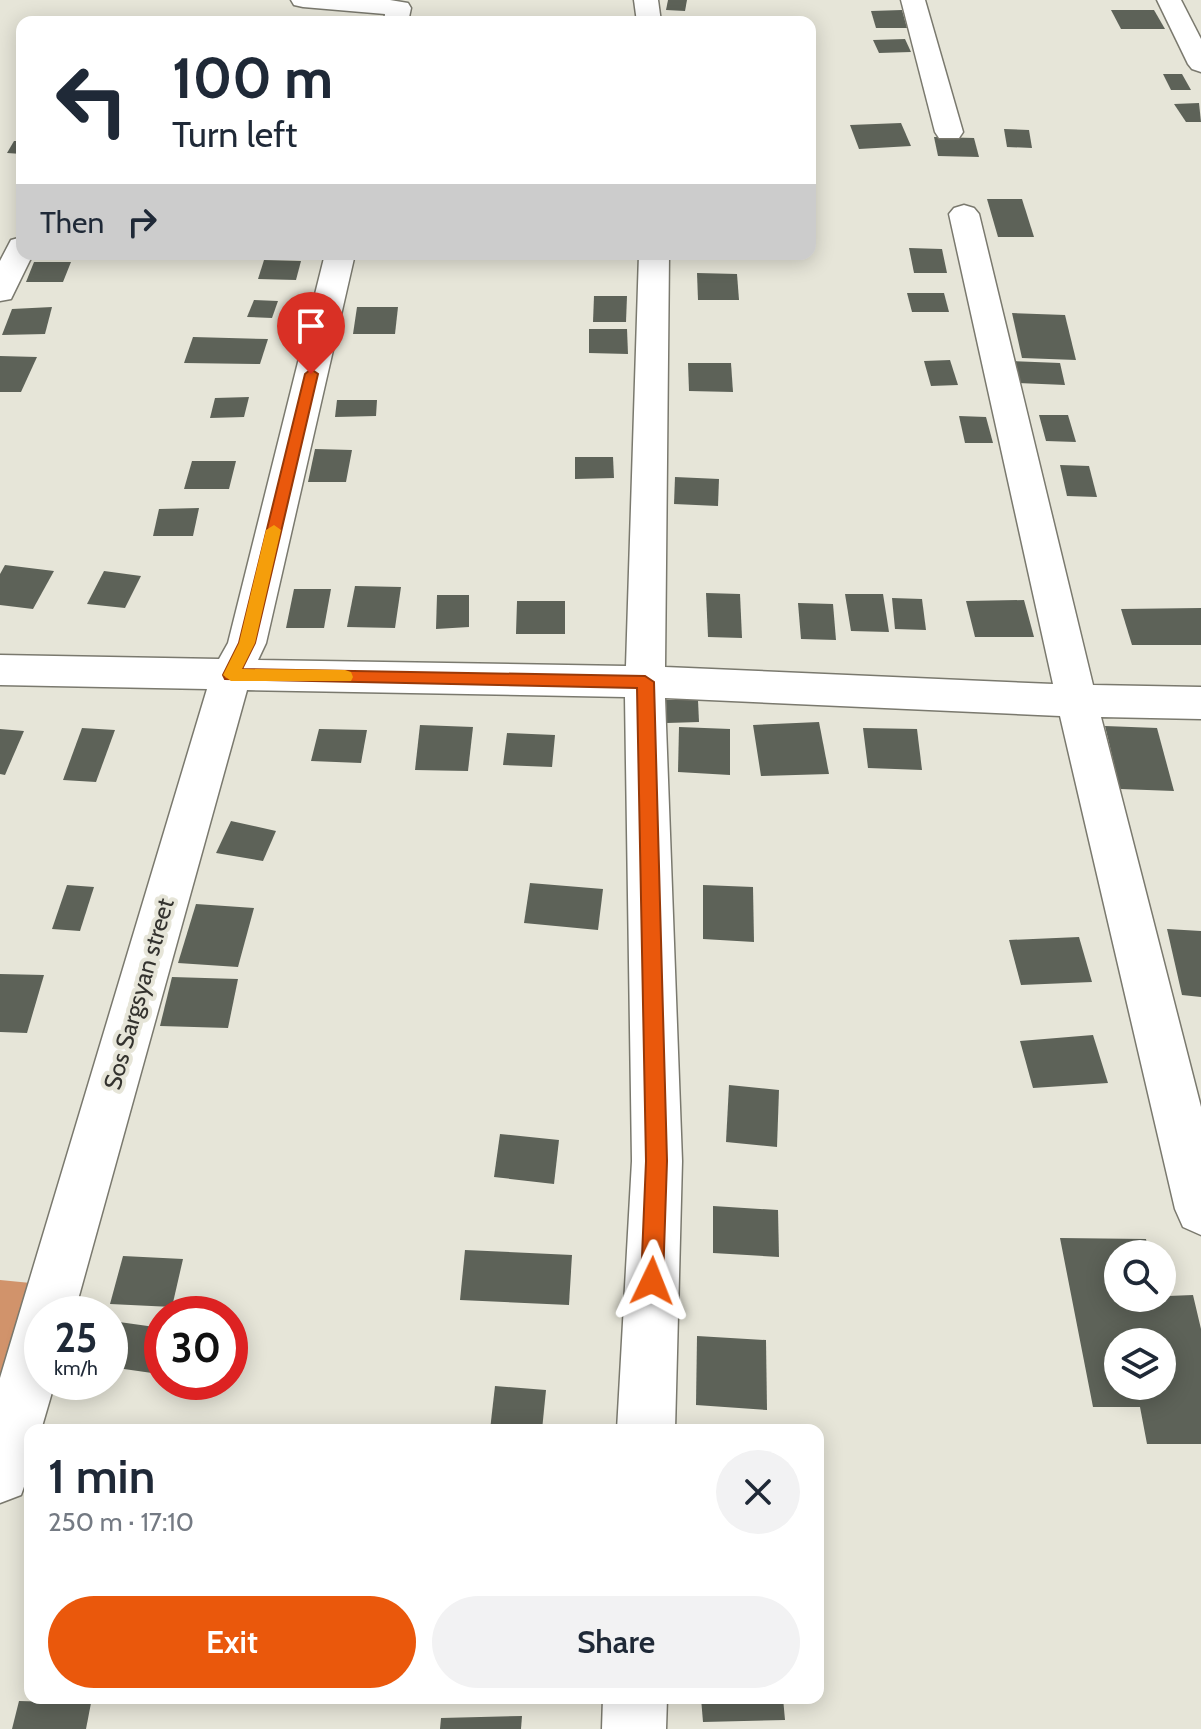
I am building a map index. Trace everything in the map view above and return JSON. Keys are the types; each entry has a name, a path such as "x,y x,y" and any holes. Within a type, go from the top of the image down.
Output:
{"street":[{"path":"303,0 399,8 397,16"},
{"path":"913,0 949,132"},
{"path":"1169,0 1201,64"},
{"path":"964,214 1077,701 1201,1209"},
{"path":"0,292 16,259"},
{"name":"Sos Sargsyan street","path":"52,1296 231,675 247,643 339,260"},
{"path":"646,1424 657,1161 645,682 654,260"},
{"path":"0,670 645,682 1077,701 1201,703"},
{"path":"0,1474 24,1392"},
{"path":"634,1729 635,1704"}],"shaded area":[{"path":"0,1280 41,1284 37,1296 24,1296 24,1341 0,1421"}],"building":[{"path":"668,0 687,0 685,11 666,10"},
{"path":"902,10 907,28 876,28 871,11"},
{"path":"1111,10 1154,10 1165,29 1121,29"},
{"path":"905,39 911,52 879,53 873,40"},
{"path":"1163,74 1182,74 1191,90 1171,90"},
{"path":"1199,103 1201,122 1186,122 1174,104"},
{"path":"901,123 911,146 859,149 850,125"},
{"path":"1004,129 1029,130 1032,148 1007,147"},
{"path":"934,137 974,138 979,157 938,156"},
{"path":"14,141 16,141 16,154 7,153"},
{"path":"987,199 1022,199 1034,237 998,237"},
{"path":"909,248 942,249 947,273 914,273"},
{"path":"264,260 301,261 296,280 258,279"},
{"path":"34,262 71,262 63,282 26,282"},
{"path":"697,273 737,274 739,300 698,300"},
{"path":"907,293 944,293 949,312 912,312"},
{"path":"594,296 627,296 626,322 593,322"},
{"path":"254,300 278,301 272,318 247,317"},
{"path":"52,307 45,334 2,335 12,309"},
{"path":"357,307 398,307 395,334 353,334"},
{"path":"1012,313 1065,315 1076,360 1022,358"},
{"path":"589,329 627,329 628,354 589,353"},
{"path":"193,337 268,339 260,364 184,363"},
{"path":"0,356 37,357 21,392 0,392"},
{"path":"950,360 958,385 931,386 924,361"},
{"path":"1013,361 1060,363 1065,385 1018,383"},
{"path":"688,363 731,363 733,392 689,391"},
{"path":"249,397 244,417 210,418 215,398"},
{"path":"337,400 377,400 376,416 335,417"},
{"path":"1039,415 1068,415 1076,442 1046,441"},
{"path":"959,416 986,417 993,443 965,443"},
{"path":"315,449 352,450 346,482 308,482"},
{"path":"575,457 613,457 614,478 575,479"},
{"path":"192,461 236,461 229,489 184,489"},
{"path":"1060,465 1089,466 1097,497 1067,496"},
{"path":"675,477 719,479 718,506 674,504"},
{"path":"199,508 193,536 153,536 159,509"},
{"path":"5,565 54,571 33,609 0,605 0,574"},
{"path":"104,571 141,576 125,608 87,604"},
{"path":"355,586 401,587 395,628 347,627"},
{"path":"294,589 331,589 324,628 286,628"},
{"path":"706,593 740,594 742,638 708,637"},
{"path":"845,594 883,594 889,632 851,631"},
{"path":"437,595 469,595 469,627 436,629"},
{"path":"892,598 922,599 926,630 895,629"},
{"path":"1024,600 1034,637 975,637 966,601"},
{"path":"517,601 565,601 565,634 516,634"},
{"path":"798,603 833,604 836,640 801,639"},
{"path":"1201,608 1201,645 1132,645 1121,609"},
{"path":"666,700 698,700 699,722 667,723"},
{"path":"819,722 829,774 761,776 753,725"},
{"path":"420,725 473,727 468,771 415,770"},
{"path":"1105,726 1157,728 1174,791 1120,789"},
{"path":"679,727 730,729 730,775 678,772"},
{"path":"82,728 115,730 96,782 63,780"},
{"path":"863,728 917,729 922,770 868,768"},
{"path":"0,729 24,731 5,775 0,774"},
{"path":"319,729 367,730 361,763 311,761"},
{"path":"507,733 555,735 552,767 503,765"},
{"path":"231,821 276,831 263,861 216,853"},
{"path":"530,883 603,889 598,930 524,923"},
{"path":"67,885 94,887 80,931 52,929"},
{"path":"703,885 753,887 754,942 703,939"},
{"path":"196,904 254,908 238,967 178,963"},
{"path":"1167,929 1201,931 1201,997 1182,995"},
{"path":"1079,937 1092,982 1021,985 1009,940"},
{"path":"0,974 44,975 27,1033 0,1032"},
{"path":"172,977 238,979 228,1028 160,1026"},
{"path":"1093,1035 1108,1083 1033,1088 1020,1041"},
{"path":"729,1085 779,1090 777,1147 726,1142"},
{"path":"500,1134 559,1140 554,1184 494,1177"},
{"path":"713,1206 778,1210 779,1257 713,1253"},
{"path":"1060,1238 1146,1239 1104,1240 1104,1312 1176,1312 1176,1296 1193,1295 1201,1329 1201,1444 1147,1444 1140,1407 1093,1407"},
{"path":"465,1250 572,1255 569,1305 460,1300"},
{"path":"123,1256 183,1259 175,1296 144,1296 144,1306 128,1305 128,1296 112,1296"},
{"path":"128,1323 144,1325 144,1372 128,1370"},
{"path":"697,1336 766,1340 767,1410 696,1405"},
{"path":"495,1386 546,1390 543,1424 491,1424"},
{"path":"19,1701 24,1701 24,1704 91,1704 86,1729 12,1729"},
{"path":"702,1704 784,1704 785,1720 703,1722"},
{"path":"522,1716 521,1729 440,1729 441,1718"}],"slow traffic":[{"path":"274,530 247,643 231,675 345,677"}],"route":[{"path":"311,374 247,643 231,675 645,682 657,1161 652,1281"}]}
